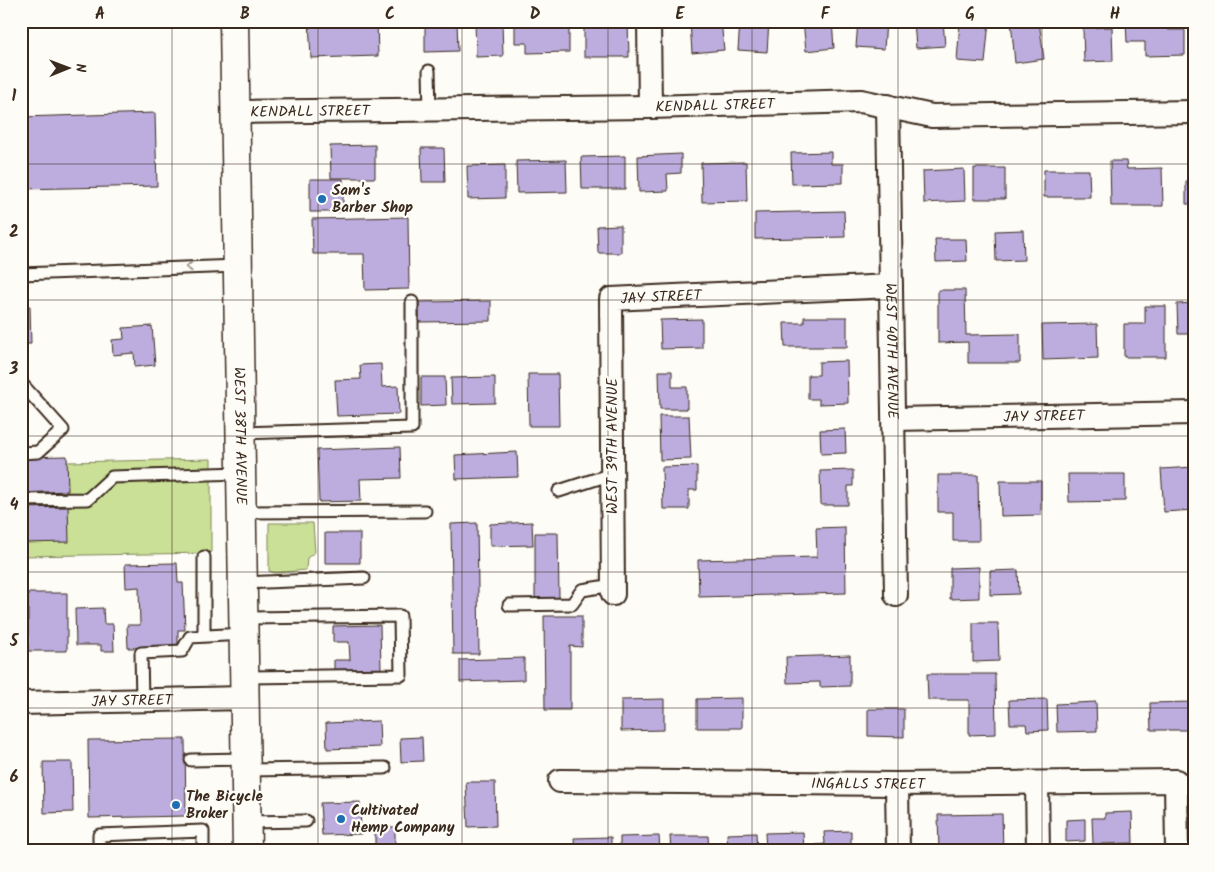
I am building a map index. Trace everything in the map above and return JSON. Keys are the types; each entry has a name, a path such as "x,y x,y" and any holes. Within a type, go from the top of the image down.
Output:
{"main road":[{"name":"WEST 38TH AVENUE","path":"234,21 247,851"}],"street":[{"path":"650,21 650,107"},
{"name":"KENDALL STREET","path":"235,112 650,107 861,101 932,116 1194,112"},
{"name":"WEST 40TH AVENUE","path":"888,106 896,595"},
{"name":"JAY STREET","path":"611,299 891,286"},
{"name":"WEST 39TH AVENUE","path":"611,299 613,589"},
{"name":"JAY STREET","path":"894,419 1194,413"},
{"name":"JAY STREET","path":"21,704 142,701 244,688"},
{"path":"1177,851 1185,779"},
{"name":"INGALLS STREET","path":"560,781 896,784 1185,779"},
{"path":"1037,783 1038,851"},
{"path":"896,784 898,851"}],"lane":[{"path":"429,71 430,110"},
{"path":"21,274 238,266"},
{"path":"240,433 412,428 412,302"},
{"path":"21,384 27,397 62,430 38,452 21,453"},
{"path":"21,500 88,499 112,477 241,474"},
{"path":"559,491 612,474"},
{"path":"241,512 425,511"},
{"path":"204,557 204,636"},
{"path":"243,583 364,578"},
{"path":"509,605 572,604 582,590 594,586 613,589"},
{"path":"142,701 141,653 182,651 190,636 204,636 243,626 400,616 401,675 244,688"},
{"path":"191,760 245,765 385,768"},
{"path":"246,822 306,821"},
{"path":"99,851 99,835 203,831 203,851"}],"green space":[{"path":"211,459 211,553 21,556 21,463"},
{"path":"269,523 313,523 315,552 307,558 306,570 275,573 269,571"}],"building":[{"path":"309,21 377,21 378,56 311,58"},
{"path":"425,21 457,21 458,51 425,52"},
{"path":"475,21 502,21 503,56 476,57"},
{"path":"515,21 545,21 545,25 569,25 569,52 527,53 527,43 515,43"},
{"path":"584,21 628,21 629,57 584,57"},
{"path":"690,21 721,21 724,50 692,53"},
{"path":"740,21 769,21 767,52 738,50"},
{"path":"803,21 832,21 834,48 806,51"},
{"path":"858,21 886,21 884,49 856,47"},
{"path":"914,21 943,21 945,46 916,48"},
{"path":"960,21 989,21 985,63 957,61"},
{"path":"1011,21 1039,21 1044,59 1015,63"},
{"path":"1126,21 1168,21 1168,30 1185,30 1185,55 1145,56 1145,42 1127,42"},
{"path":"1112,27 1113,61 1084,62 1083,28"},
{"path":"155,113 157,186 21,189 21,117"},
{"path":"375,145 375,178 331,178 330,146"},
{"path":"421,148 444,148 445,182 422,182"},
{"path":"831,152 831,164 843,164 843,183 792,184 791,153"},
{"path":"681,154 681,173 667,174 668,191 639,192 638,156"},
{"path":"625,156 625,189 582,189 581,157"},
{"path":"566,160 567,192 517,193 516,161"},
{"path":"1110,161 1126,161 1127,169 1162,168 1163,206 1111,206"},
{"path":"746,162 747,201 702,202 701,163"},
{"path":"505,165 505,198 468,199 467,166"},
{"path":"974,168 1005,168 1005,199 974,199"},
{"path":"964,169 965,201 924,203 923,171"},
{"path":"1044,170 1089,170 1090,197 1044,197"},
{"path":"310,179 343,179 343,212 310,212"},
{"path":"1194,180 1194,204 1186,204 1186,181"},
{"path":"844,211 845,237 755,239 755,213"},
{"path":"408,217 409,289 365,290 364,254 313,254 312,219"},
{"path":"621,225 621,253 598,253 597,226"},
{"path":"1023,230 1024,260 996,261 995,231"},
{"path":"935,239 966,239 967,261 936,262"},
{"path":"938,290 965,290 966,335 1020,334 1020,363 968,363 968,342 938,343"},
{"path":"491,301 491,321 419,322 419,302"},
{"path":"1194,303 1194,359 1193,334 1178,334 1177,304"},
{"path":"21,306 30,306 31,344 21,344"},
{"path":"1145,306 1166,306 1166,357 1124,357 1124,324 1145,324"},
{"path":"804,317 847,317 847,347 785,347 784,323 804,323"},
{"path":"702,319 702,348 661,349 660,320"},
{"path":"1097,324 1098,358 1043,360 1042,325"},
{"path":"152,326 155,365 135,367 134,353 113,355 112,340 124,339 123,328"},
{"path":"847,361 848,403 819,404 819,399 808,399 808,375 819,375 819,362"},
{"path":"381,364 382,387 398,386 399,414 337,416 335,380 361,379 360,365"},
{"path":"659,371 672,371 672,387 687,387 687,409 660,409"},
{"path":"528,374 558,374 559,426 529,426"},
{"path":"421,377 445,377 446,405 421,406"},
{"path":"495,377 495,403 452,404 451,378"},
{"path":"659,416 689,416 691,459 660,460"},
{"path":"845,429 846,453 821,454 820,430"},
{"path":"400,447 401,478 360,479 361,501 319,502 317,450"},
{"path":"517,452 518,477 456,479 455,455"},
{"path":"67,456 68,491 21,493 21,457"},
{"path":"697,466 697,490 689,490 689,509 663,509 662,467"},
{"path":"1194,467 1194,510 1164,512 1161,469"},
{"path":"853,470 853,486 848,486 848,505 821,505 820,471"},
{"path":"1068,474 1125,474 1125,501 1069,502"},
{"path":"938,475 978,475 979,541 953,541 953,512 938,512"},
{"path":"1000,481 1041,481 1041,515 1001,516"},
{"path":"68,507 69,542 21,543 21,508"},
{"path":"532,522 533,545 490,546 490,524"},
{"path":"477,523 479,654 453,654 451,524"},
{"path":"845,527 846,593 699,597 698,560 817,557 816,528"},
{"path":"325,533 360,533 360,563 325,563"},
{"path":"535,533 558,533 559,598 535,598"},
{"path":"177,563 178,583 183,583 185,630 178,630 178,647 128,648 127,625 140,625 139,587 126,588 125,564"},
{"path":"979,567 979,598 950,599 950,568"},
{"path":"1018,570 1019,594 990,595 990,571"},
{"path":"28,593 67,593 67,651 28,651"},
{"path":"103,608 104,624 113,624 114,651 101,651 101,645 76,645 75,609"},
{"path":"544,616 582,616 582,647 570,646 570,710 545,710"},
{"path":"973,623 998,623 999,661 973,662"},
{"path":"380,625 381,670 334,671 334,660 350,660 349,642 333,642 333,626"},
{"path":"850,655 850,686 820,687 820,682 787,683 786,657"},
{"path":"524,658 524,680 460,682 460,660"},
{"path":"927,674 995,674 996,734 969,735 969,700 928,700"},
{"path":"742,698 742,728 697,728 697,699"},
{"path":"664,699 664,730 621,731 621,700"},
{"path":"1047,699 1048,730 1027,731 1026,724 1010,724 1009,700"},
{"path":"1096,702 1097,731 1057,732 1056,704"},
{"path":"1194,702 1194,730 1151,730 1150,703"},
{"path":"868,709 904,709 904,737 868,736"},
{"path":"379,721 380,747 327,749 326,723"},
{"path":"422,737 423,761 401,762 400,738"},
{"path":"185,739 186,816 89,818 88,740"},
{"path":"21,762 25,762 25,798 21,798"},
{"path":"43,762 72,762 73,812 44,813"},
{"path":"466,782 495,782 496,826 468,827"},
{"name":"Cultivated Hemp Company","path":"360,802 361,834 322,835 320,803"},
{"path":"1132,812 1133,843 1093,844 1092,818 1105,818 1105,813"},
{"path":"1002,814 1003,851 939,851 938,815"},
{"path":"1085,819 1085,841 1066,842 1066,820"},
{"path":"375,827 395,827 395,850 375,851"},
{"path":"851,831 851,851 815,851 815,845 825,844 824,832"},
{"path":"803,832 804,851 766,851 765,833"},
{"path":"756,833 757,851 728,851 727,834"},
{"path":"659,836 660,851 620,851 620,837"},
{"path":"670,836 708,836 709,851 671,851"},
{"path":"611,837 611,851 575,851 574,838"},
{"path":"181,849 181,851 133,851 133,850"}],"place":[{"name":"Sam's Barber Shop","path":"322,199"},
{"name":"The Bicycle Broker","path":"176,805"},
{"name":"Cultivated Hemp Company","path":"341,819"}]}
